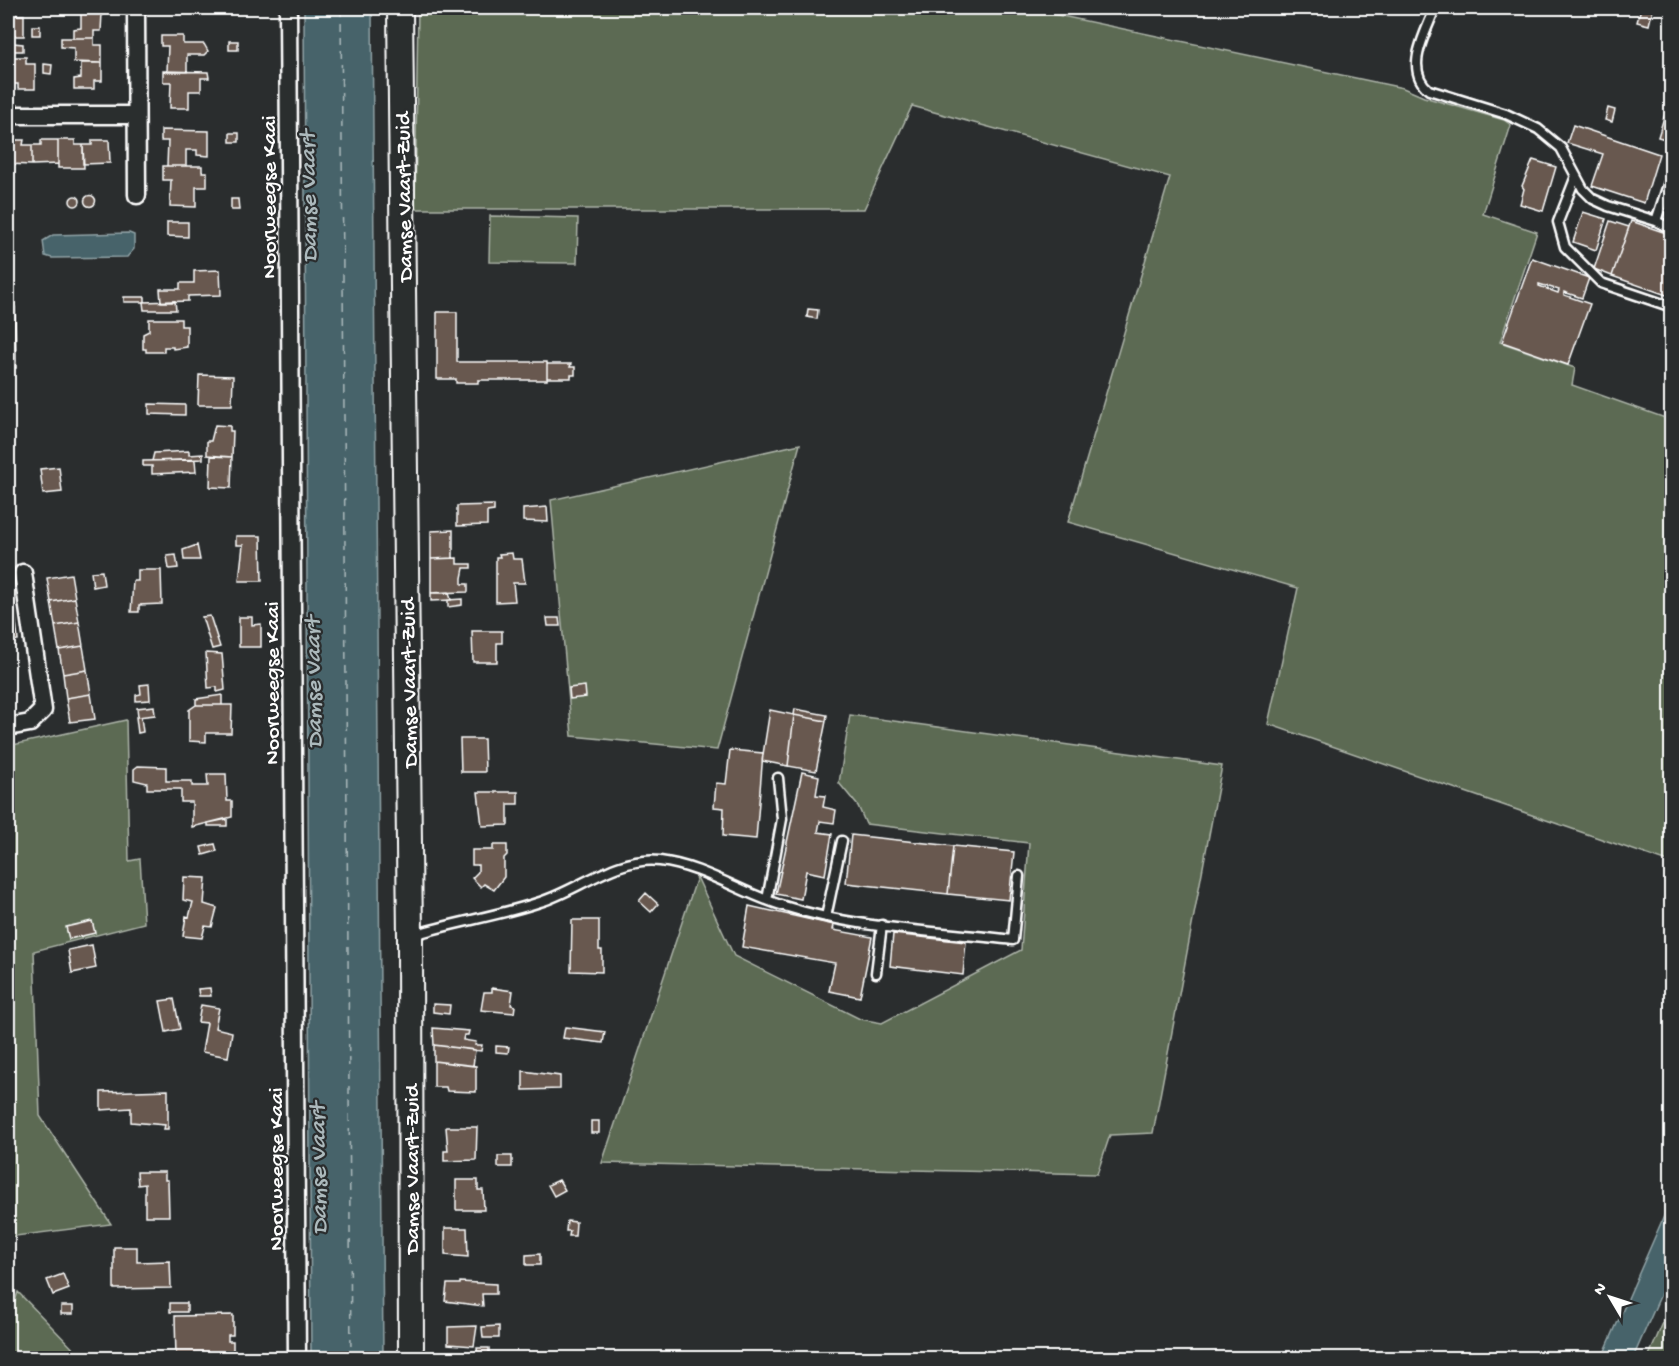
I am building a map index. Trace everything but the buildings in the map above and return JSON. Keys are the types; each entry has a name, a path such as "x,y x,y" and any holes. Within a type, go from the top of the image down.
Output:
{"street":[{"path":"136,8 137,195"},
{"name":"Noorweegse Kaai","path":"288,8 297,1359"},
{"name":"Damse Vaart-Zuid","path":"400,8 410,937 411,1359"},
{"path":"8,115 136,115"},
{"path":"8,727 30,723 43,710 23,573"}],"lane":[{"path":"1435,8 1416,59 1416,73 1420,83 1442,97 1506,114 1538,129 1561,148 1583,189 1593,199 1656,221 1671,229"},
{"path":"1576,176 1558,222 1565,247 1601,283 1671,307"},
{"path":"1656,221 1669,182"},
{"path":"767,900 782,819 778,778"},
{"path":"826,917 842,841"},
{"path":"410,937 456,922 504,913 543,901 617,867 638,862 659,861 681,866 767,900 826,917 1013,940 1019,876"},
{"path":"876,973 882,925"}],"green space":[{"path":"418,8 1024,8 1403,88 1424,97 1504,120 1511,125 1483,214 1537,232 1500,342 1575,368 1572,385 1671,420 1671,863 1268,724 1298,588 1068,522 1170,177 912,106 864,209 415,209"},
{"path":"490,216 578,218 577,263 489,262"},
{"path":"800,444 717,750 572,736 551,500"},
{"path":"850,715 1222,766 1153,1133 1110,1135 1097,1174 602,1163 697,877 734,956 860,1019 882,1023 1021,950 1029,843 866,824 858,806 839,783"},
{"path":"126,720 129,861 140,859 144,923 34,951 40,1116 111,1224 8,1237 8,746"},
{"path":"18,1292 82,1358 8,1358 8,1322"},
{"path":"1671,1304 1671,1358 1648,1358"}],"water":[{"name":"Damse Vaart","path":"304,8 372,8 383,1358 311,1358"},
{"path":"129,233 134,235 134,249 127,257 52,258 45,256 43,241 53,235"},
{"path":"1671,1200 1671,1271 1633,1358 1602,1358"}],"ferry route":[{"path":"341,8 351,1358"}]}
